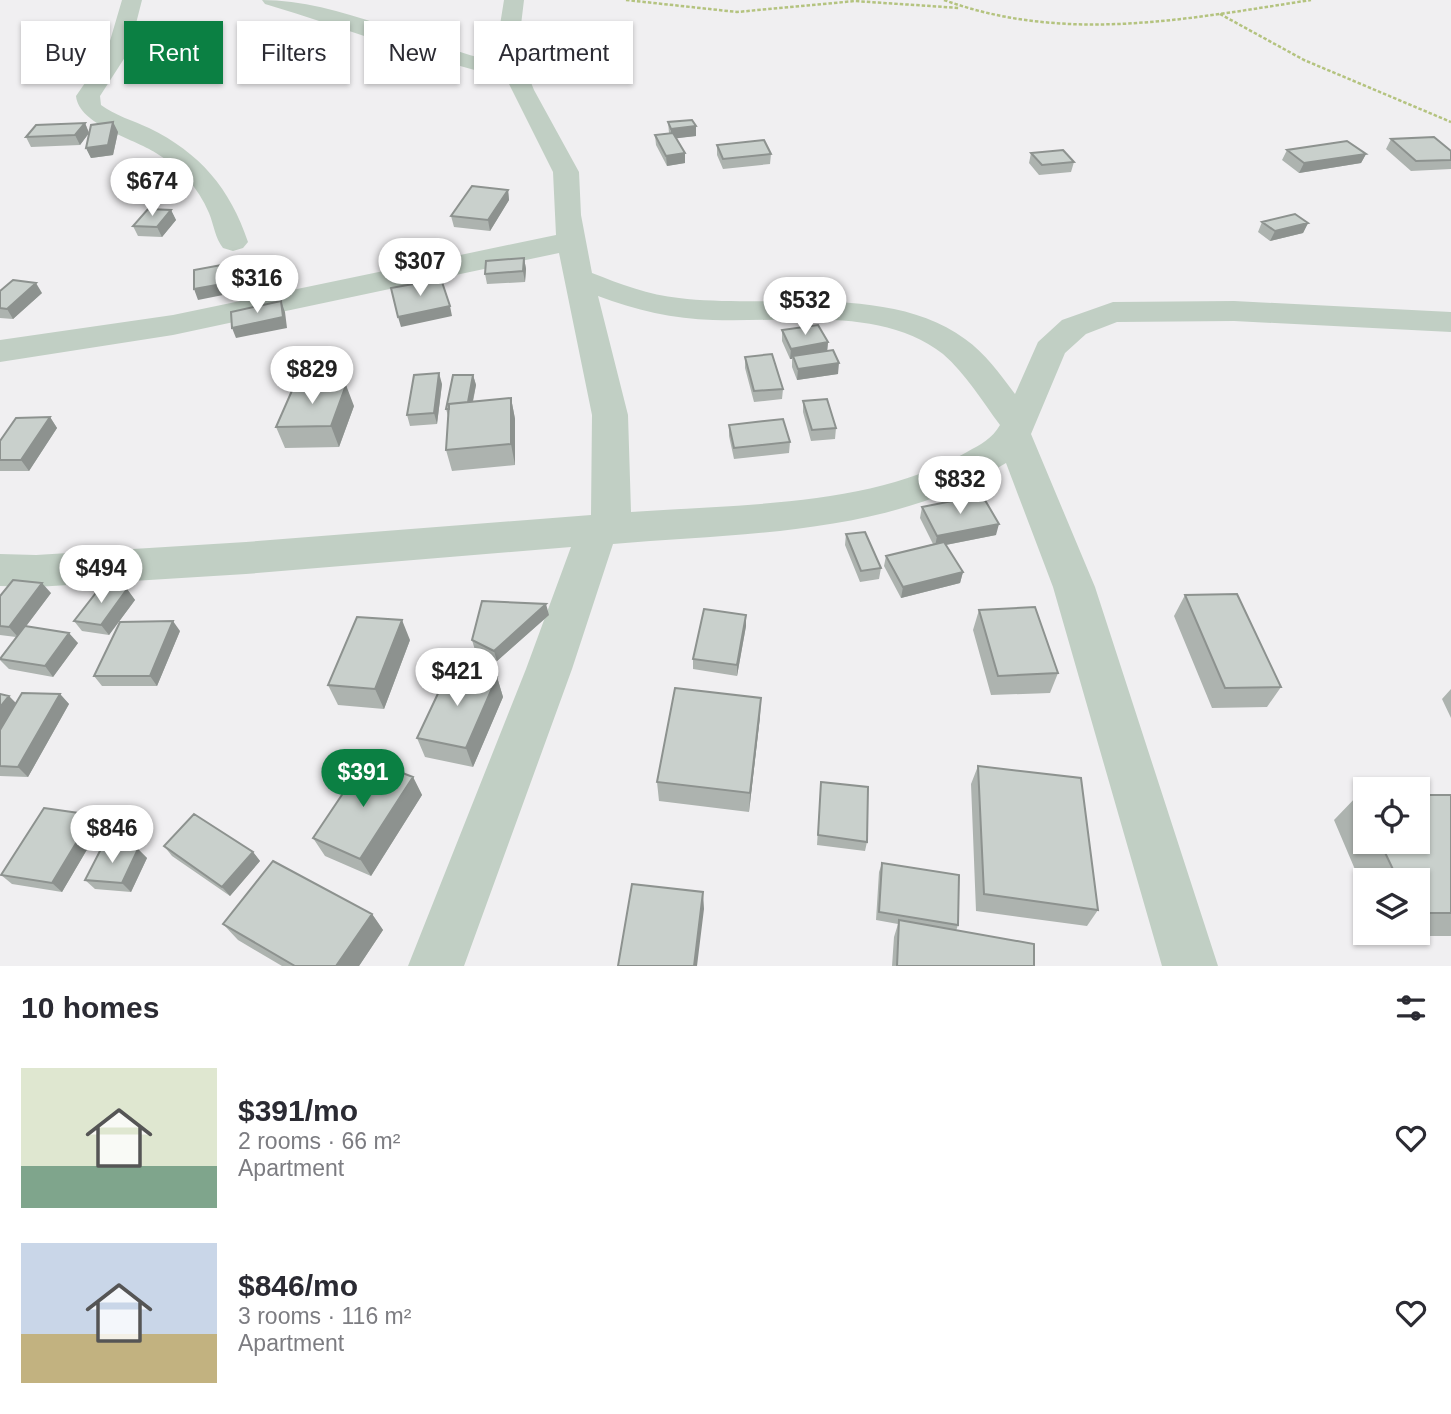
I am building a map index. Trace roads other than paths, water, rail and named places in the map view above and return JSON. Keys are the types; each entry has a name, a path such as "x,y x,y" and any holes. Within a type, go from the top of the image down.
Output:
{"street":[{"path":"132,0 118,51 88,96 89,105 94,113 144,133 192,164 228,217 233,242"},
{"path":"272,0 359,24 446,57 474,63"},
{"path":"511,21 514,0"},
{"path":"436,966 604,529 610,415 578,278 566,172 521,84"},
{"path":"0,351 173,326 572,241"},
{"path":"578,278 627,297 680,308 861,313 902,322 942,338 966,358 1016,429 1074,587 1190,966"},
{"path":"0,570 36,571 246,558 817,512 895,496 964,471 1007,445 1050,349 1074,327 1113,312 1234,311 1451,322"}]}
